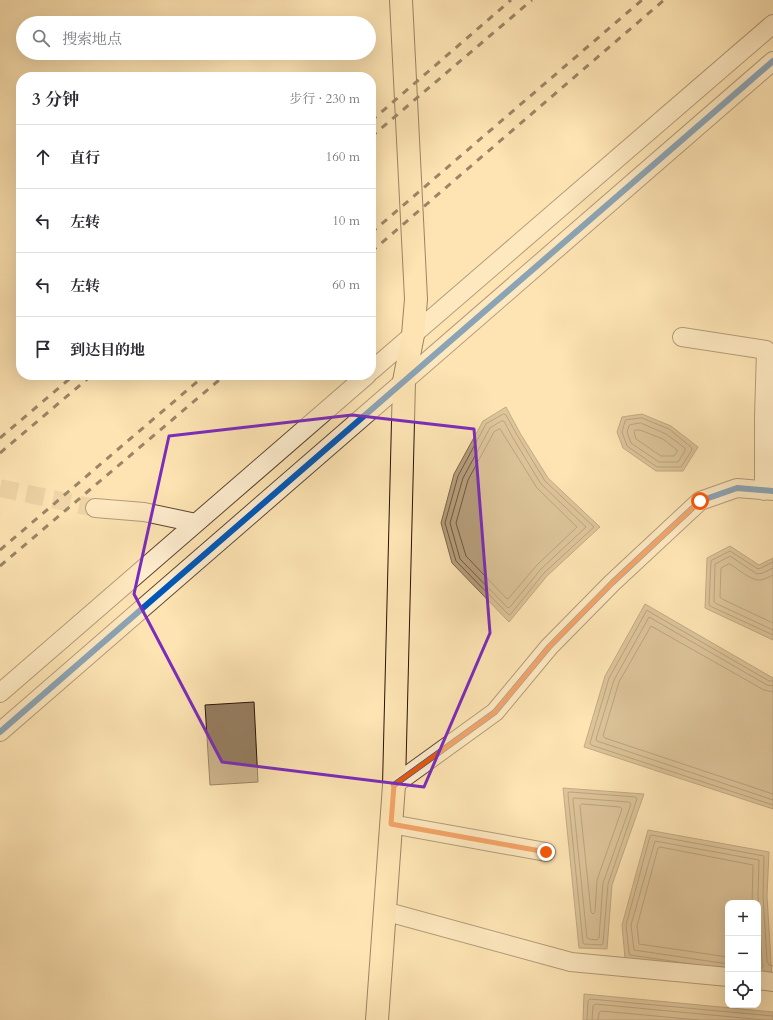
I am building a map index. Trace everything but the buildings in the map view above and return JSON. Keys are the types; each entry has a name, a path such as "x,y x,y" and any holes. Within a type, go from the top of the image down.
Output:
{"main road":[{"path":"377,1020 394,785 404,381 413,335 416,299 401,0"}],"street":[{"path":"376,367 773,24"},
{"path":"0,732 773,61"},
{"path":"394,785 495,712 549,647 612,583 700,501 737,488 769,491 764,417 766,350 682,337"},
{"path":"0,693 360,380"},
{"path":"95,508 144,512 196,523"},
{"path":"391,824 546,852"},
{"path":"384,911 572,962 725,977"},
{"path":"761,980 773,982"}],"highlighted area":[{"path":"352,415 474,429 490,633 424,787 222,762 134,594 169,436"}],"water":[{"path":"506,407 548,478 600,527 547,576 509,622 452,563 441,523 454,474 483,421"},
{"path":"642,414 671,426 698,447 683,471 656,471 623,448 617,432 622,417"},
{"path":"730,546 759,565 773,558 773,640 705,608 707,558"},
{"path":"645,604 773,678 773,809 584,747 605,676"},
{"path":"563,788 644,794 612,885 607,949 579,948"},
{"path":"648,830 769,852 767,896 772,979 761,977 761,900 725,900 725,973 625,958 622,925"},
{"path":"584,994 773,1012 773,1020 583,1020"}],"tunnel":[{"path":"0,488 95,508"}],"railway":[{"path":"376,117 511,0"},
{"path":"376,133 532,0"},
{"path":"376,229 642,0"},
{"path":"376,248 664,0"},
{"path":"0,438 68,380"},
{"path":"0,453 86,380"},
{"path":"0,550 199,380"},
{"path":"0,566 219,380"}],"cycle path":[{"path":"0,732 773,61"},
{"path":"394,785 495,712 549,647 612,583 700,501 737,488 773,491"}],"route":[{"path":"546,852 391,824 394,785 495,712 549,647 612,583 700,501"}]}
